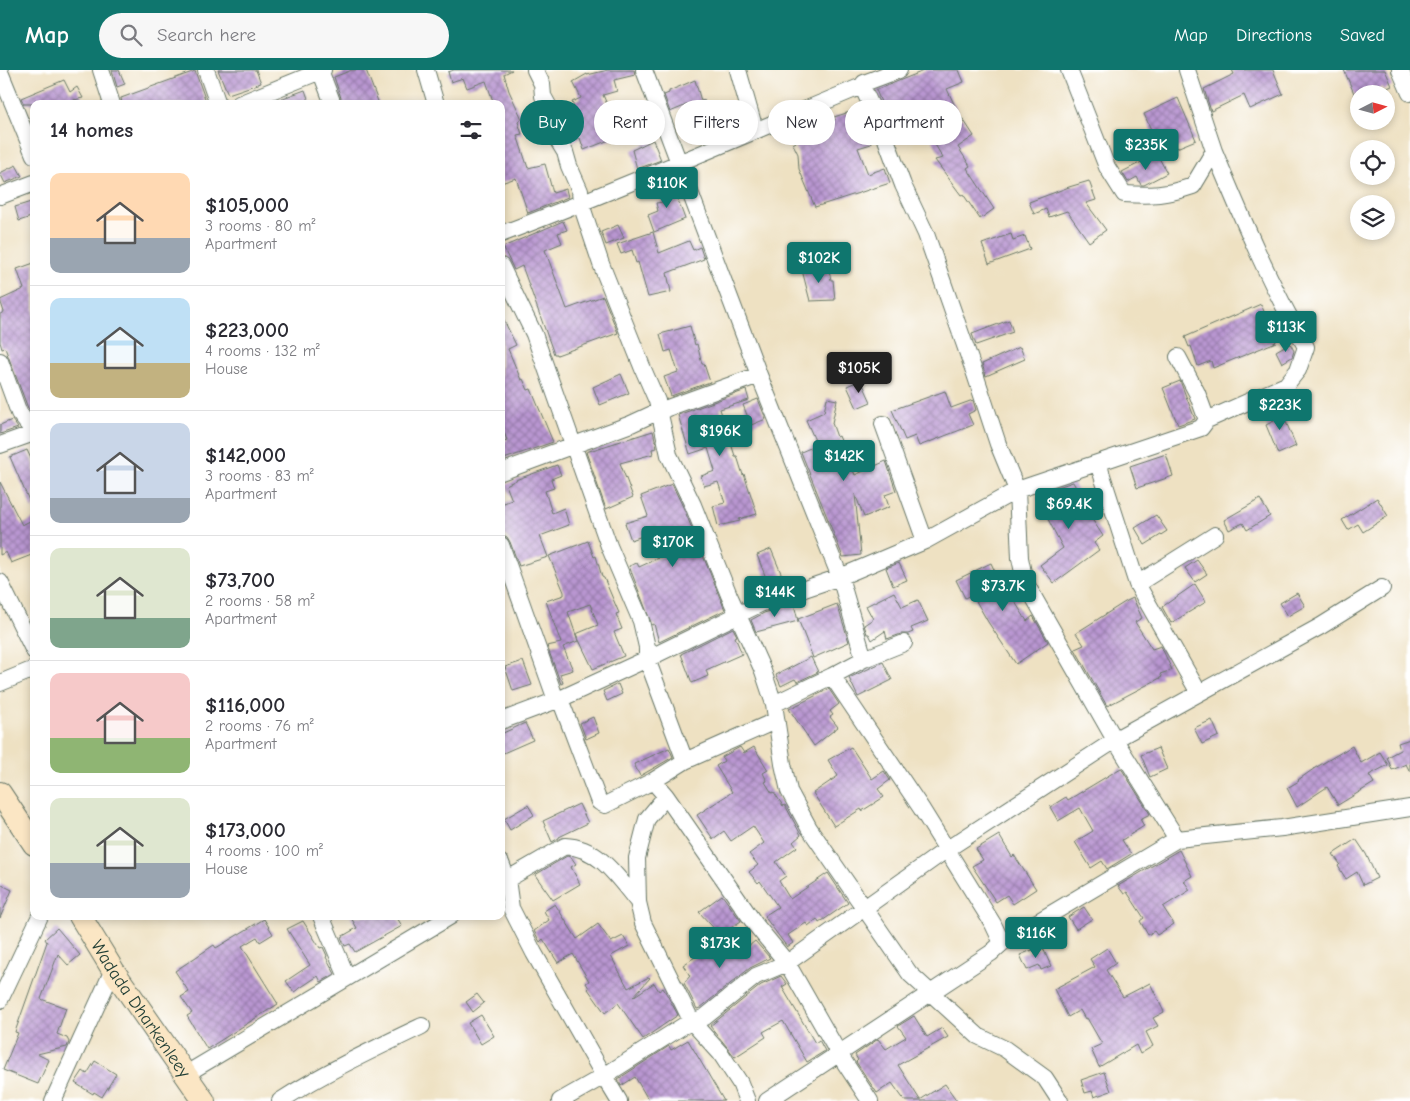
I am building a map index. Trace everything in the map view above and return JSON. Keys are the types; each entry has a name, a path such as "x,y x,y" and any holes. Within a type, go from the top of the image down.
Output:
{"main road":[{"path":"0,793 30,838"},
{"name":"Wadada Dharkenleey","path":"82,920 113,970 204,1101"}],"street":[{"path":"101,70 111,100"},
{"path":"206,70 217,100"},
{"path":"249,100 321,70 332,100"},
{"path":"426,70 435,100"},
{"path":"535,70 542,84 543,96 548,105 554,134 565,152 580,191 581,204 601,264 657,401 670,456 693,505 763,671 774,704 775,720 789,790 795,803 810,828 910,974 978,1036 1005,1049 1045,1078 1060,1101"},
{"path":"644,70 760,376 840,577 864,659"},
{"path":"738,70 746,100"},
{"path":"758,129 862,80 899,70"},
{"path":"1069,70 1107,167 1124,194 1144,196 1169,194 1193,186 1214,152"},
{"path":"505,719 558,699 646,660 760,604 840,577 925,541 1017,490 1201,428 1207,420 1286,386 1298,370 1306,347 1293,325 1260,257 1214,152 1187,70"},
{"path":"1400,70 1410,93"},
{"path":"0,72 30,145"},
{"path":"862,80 903,186 926,234 998,444 1017,490 1020,558 1025,582 1115,740 1176,839"},
{"path":"505,232 581,204 719,145"},
{"path":"0,196 30,185"},
{"path":"505,274 534,334 609,546 641,621 647,646 646,660 685,761"},
{"path":"1178,357 1198,392 1207,420"},
{"path":"0,361 20,413 30,427"},
{"path":"505,471 632,424 659,411 760,376"},
{"path":"883,424 925,541"},
{"path":"0,445 30,434"},
{"path":"1098,464 1137,584 1199,693"},
{"path":"1137,584 1215,535"},
{"path":"505,556 558,699 599,802 605,805 653,781 685,761 775,720"},
{"path":"0,582 30,643"},
{"path":"560,1101 604,1076 683,1026 705,1017 756,976 787,963 946,850 1115,740 1321,626 1382,588"},
{"path":"774,704 864,659 904,642"},
{"path":"0,683 30,671"},
{"path":"832,676 921,808 993,924 1002,943"},
{"path":"653,781 666,796 755,924 787,963 839,1054 870,1101"},
{"path":"666,796 647,819 636,858 638,902 643,923 692,1022 721,1054 740,1083 747,1101"},
{"path":"767,1101 991,954 1002,943 1176,839 1282,828 1410,808"},
{"path":"505,880 565,846 575,846 602,859 638,902"},
{"path":"505,885 511,908 534,953 619,1101"},
{"path":"0,1000 38,920"},
{"path":"322,920 346,977"},
{"path":"186,1074 439,920"},
{"path":"53,1101 113,970"},
{"path":"280,1101 298,1089 370,1050 422,1026"}],"building":[{"path":"112,70 119,70 125,84 117,87"},
{"path":"218,70 256,70 261,83 228,94"},
{"path":"352,70 366,70 377,100 342,100 334,77"},
{"path":"454,70 512,70 504,74 509,91 520,115 520,120 518,122 520,134 517,135 528,168 545,164 553,193 566,189 568,197 528,213 516,178 505,182 505,100 493,100 486,81 467,88 463,78 451,82 448,72"},
{"path":"608,70 634,70 635,75 614,80 617,91 603,95 605,100 594,100 594,145 597,145 584,150 582,145 584,145 584,100 576,100 581,98 573,82 587,75"},
{"path":"926,70 959,70 964,82 947,89 952,100 880,100 876,90"},
{"path":"1232,70 1273,70 1283,94 1250,109 1244,95 1211,111 1204,89 1234,74"},
{"path":"1344,70 1385,70 1392,85 1350,85"},
{"path":"195,71 206,100 121,100 121,98"},
{"path":"64,80 70,92 77,87 83,98 74,100 30,100 30,104 24,104 21,98"},
{"path":"695,80 701,100 675,100 675,110 670,112 664,95 669,93 669,91"},
{"path":"305,90 309,100 278,100"},
{"path":"1178,98 1196,140 1162,154 1144,114"},
{"path":"845,113 845,145 868,145 858,148 868,174 885,168 890,183 815,207 799,169 798,154 794,145 835,145 835,117"},
{"path":"962,119 963,119 974,136 962,144"},
{"path":"642,145 655,145 661,160 637,169 632,150"},
{"path":"935,145 961,145 958,147 970,166 967,168 994,209 980,219 963,194 961,195 935,160 943,158"},
{"path":"1157,154 1167,173 1144,185 1141,185 1137,177 1128,182 1122,172"},
{"path":"16,165 22,176 5,183 0,173"},
{"path":"671,181 685,219 654,232 648,215 658,211 656,203 663,202 657,185"},
{"path":"1089,181 1096,200 1086,203 1106,230 1089,242 1067,211 1049,217 1046,209 1034,214 1029,202"},
{"path":"30,202 30,217 19,221 15,207"},
{"path":"563,221 567,230 558,233 562,243 545,250 567,309 603,296 618,333 557,355 554,354 522,266 514,270 505,251 505,246"},
{"path":"618,225 624,238 606,245 601,232"},
{"path":"653,232 659,253 689,241 693,250 700,247 704,259 667,273 671,292 648,297 638,262 636,263 632,250 621,254 617,244"},
{"path":"1011,234 1013,240 1025,236 1030,249 989,264 982,244"},
{"path":"30,264 30,411 5,348 2,349 0,342 0,314 4,312 0,300 24,289 17,269"},
{"path":"828,265 831,280 833,280 835,300 810,301 802,270"},
{"path":"1261,304 1276,342 1213,368 1211,361 1198,366 1191,346 1189,347 1185,337"},
{"path":"1009,320 1013,332 976,345 972,334"},
{"path":"505,322 516,345 508,349 521,380 523,379 528,390 531,389 553,442 505,459 505,441 507,440 505,435"},
{"path":"690,326 695,345 697,344 702,364 704,364 710,382 671,396 664,377 678,372 671,350 665,352 660,334"},
{"path":"1290,343 1294,351 1292,357 1282,363 1276,351"},
{"path":"1020,347 1025,359 986,376 982,364"},
{"path":"621,374 629,393 600,405 593,387"},
{"path":"861,380 871,402 857,408 847,386"},
{"path":"1180,381 1195,419 1178,425 1163,388"},
{"path":"746,390 749,400 720,409 757,514 739,519 740,521 718,526 713,506 725,503 718,482 704,486 701,476 715,471 708,448 690,454 678,415"},
{"path":"945,391 951,408 973,400 976,410 968,414 973,425 919,446 915,436 905,440 892,410"},
{"path":"827,398 837,400 832,423 855,475 886,461 896,491 885,495 889,507 864,517 855,494 861,555 843,557 801,452 817,445 806,420 824,412"},
{"path":"758,399 766,419 751,425 743,405"},
{"path":"1279,405 1296,446 1278,454 1266,425 1274,421 1269,409"},
{"path":"12,420 18,428 0,434 0,425"},
{"path":"653,431 657,448 652,449 653,454 620,463 633,497 606,509 586,452"},
{"path":"27,450 30,456 30,503 10,457"},
{"path":"1166,454 1173,476 1137,488 1130,466"},
{"path":"557,465 561,475 551,479 554,488 545,491 552,513 564,508 569,525 540,536 548,557 519,566 510,542 505,536 505,503 512,500 506,485"},
{"path":"0,482 22,525 30,521 30,556 11,563 6,552 0,555"},
{"path":"1073,482 1090,516 1103,536 1094,543 1099,550 1054,583 1040,565 1063,548 1037,498 1058,487"},
{"path":"672,484 725,610 659,642 654,624 652,625 629,566 637,563 639,567 663,556 654,532 631,540 625,523 648,516 641,496"},
{"path":"1377,498 1388,516 1363,532 1358,524 1348,530 1342,520"},
{"path":"1260,499 1270,516 1247,530 1243,523 1229,530 1224,520"},
{"path":"1156,515 1167,531 1145,545 1135,528"},
{"path":"588,541 619,613 616,614 622,629 614,632 624,656 593,669 576,634 598,625 590,604 568,612 578,641 563,647 573,670 560,674 563,683 561,684 547,646 561,643 546,601 564,595 564,592 549,556"},
{"path":"771,549 786,585 761,593 760,591 770,588 757,555"},
{"path":"1197,560 1207,574 1195,582 1185,568"},
{"path":"899,563 907,580 893,586 886,568"},
{"path":"991,563 1002,587 1012,581 1022,598 1015,602 1027,621 1033,616 1048,642 1016,664 972,594 965,598 956,580"},
{"path":"1195,584 1206,602 1171,623 1162,607"},
{"path":"894,592 902,607 918,600 928,621 911,628 913,632 908,634 901,634 887,639 885,631 872,640 869,634 867,634 864,625 873,619 866,606"},
{"path":"1297,593 1305,606 1288,616 1280,603"},
{"path":"1133,598 1142,618 1135,622 1152,649 1161,646 1172,670 1160,674 1162,677 1107,706 1075,649 1084,645 1076,633"},
{"path":"794,604 798,621 756,632 751,620 764,613"},
{"path":"837,604 849,642 813,658 798,619"},
{"path":"733,628 742,654 706,670 708,676 692,683 681,654"},
{"path":"811,657 818,672 797,682 795,679 781,686 776,675"},
{"path":"523,661 532,685 513,691 505,667"},
{"path":"883,662 892,680 858,697 849,678"},
{"path":"618,684 622,694 607,701 603,691"},
{"path":"829,689 839,704 830,711 833,715 830,717 838,727 814,746 789,709"},
{"path":"593,717 599,733 586,739 580,723"},
{"path":"1212,720 1219,736 1202,744 1194,728"},
{"path":"525,723 533,740 505,752 505,732"},
{"path":"1410,739 1410,772 1406,764 1392,770 1387,757 1400,750 1398,743"},
{"path":"1352,746 1361,763 1380,752 1388,765 1369,775 1374,783 1338,805 1327,787 1297,807 1287,788 1315,768"},
{"path":"740,747 744,753 754,747 768,770 763,773 767,781 765,782 783,806 785,805 801,835 793,842 797,847 776,862 786,876 779,881 790,899 828,873 848,903 819,923 817,919 808,926 806,923 788,935 793,943 787,947 764,916 778,907 760,881 758,883 749,872 758,865 749,854 764,843 753,826 731,841 724,831 713,839 697,815 732,792 716,766 724,761 722,757"},
{"path":"851,747 872,779 884,771 890,780 878,789 884,797 834,826 813,793 838,776 828,760"},
{"path":"669,748 673,757 640,776 634,764"},
{"path":"1158,748 1167,769 1150,777 1141,755"},
{"path":"1121,768 1150,814 1140,819 1144,826 1122,840 1131,854 1107,869 1102,861 1091,868 1075,842 1093,831 1080,808 1058,821 1050,807 1066,797 1068,800"},
{"path":"579,804 588,823 552,842 543,821"},
{"path":"528,805 534,815 510,830 505,818"},
{"path":"999,835 1012,857 1014,855 1036,889 1013,904 1007,895 996,902 972,866 983,860 976,849"},
{"path":"1356,839 1366,854 1377,878 1363,885 1357,872 1346,879 1338,866 1340,864 1333,854"},
{"path":"1179,850 1192,876 1184,881 1190,890 1163,907 1174,924 1157,935 1154,931 1148,935 1140,921 1144,918 1127,892 1124,894 1118,886"},
{"path":"567,856 571,857 576,864 571,867 580,884 553,900 535,875"},
{"path":"0,884 12,890 0,918"},
{"path":"722,895 741,921 720,935 699,912"},
{"path":"555,904 577,939 598,924 611,942 623,936 629,946 611,956 628,988 650,978 633,997 654,983 659,991 663,988 678,1015 643,1039 618,1003 605,1013 588,989 586,983 589,981 573,954 558,963 543,939 540,942 534,931 549,920 544,911"},
{"path":"1084,907 1092,919 1076,929 1068,917"},
{"path":"265,920 273,934 260,942 257,937 242,946 278,1004 207,1049 187,1016 192,1013 181,997 189,992 175,971 214,945 216,948"},
{"path":"352,920 398,920 402,926 355,952 350,944 345,946 341,937 357,928"},
{"path":"303,921 320,948 323,947 335,974 321,982 318,976 294,992 286,981 310,965 287,929"},
{"path":"57,928 80,955 68,965 58,954 41,999 66,1008 57,1034 67,1038 69,1042 67,1047 37,1054 49,1060 38,1084 3,1070 18,1033 15,1032 47,942 45,939"},
{"path":"735,936 744,946 747,943 749,946 755,941 770,958 750,968 697,1009 684,983 690,976 683,965 704,951 706,954"},
{"path":"1042,946 1051,966 1041,970 1039,965 1027,970 1020,955"},
{"path":"1107,948 1116,963 1106,970 1123,997 1150,983 1164,1012 1153,1018 1158,1026 1146,1032 1153,1046 1140,1054 1136,1045 1099,1067 1091,1049 1102,1044 1087,1018 1085,1019 1080,1010 1068,1017 1054,989 1095,967 1090,959"},
{"path":"781,976 787,984 782,987 815,1043 819,1040 825,1051 807,1062 783,1021 763,1032 766,1037 735,1057 710,1026 761,985"},
{"path":"477,994 484,1003 473,1012 466,1002"},
{"path":"481,1015 494,1036 481,1044 468,1023"},
{"path":"914,1016 927,1037 942,1028 948,1037 898,1065 920,1100 945,1084 957,1101 905,1101 892,1083 877,1093 856,1062 858,1060 855,1055 878,1039 886,1049 906,1037 898,1026"},
{"path":"688,1040 724,1101 649,1101 635,1077 621,1086 618,1079 669,1046 671,1050"},
{"path":"95,1061 116,1074 102,1097 75,1083 83,1071 87,1074"},
{"path":"1104,1072 1111,1091 1094,1097 1092,1091 1085,1093 1081,1080"}]}
